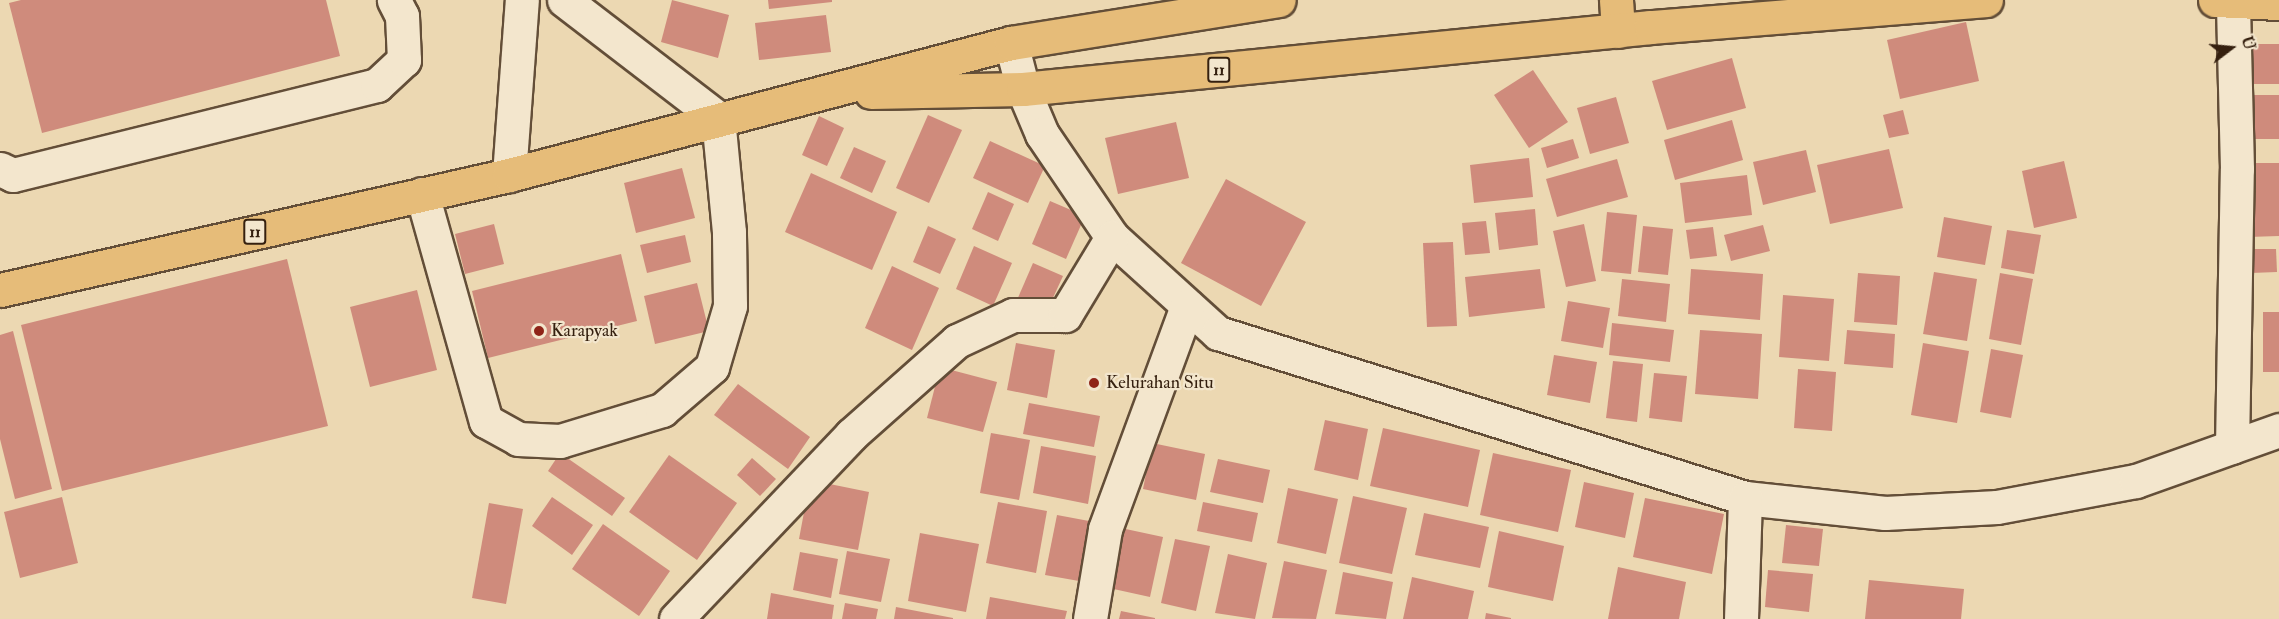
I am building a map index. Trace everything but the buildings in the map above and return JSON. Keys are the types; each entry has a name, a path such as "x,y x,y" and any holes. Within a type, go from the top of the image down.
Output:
{"highway":[{"name":"11","path":"0,290 509,175 718,118 1011,43 1279,0"},
{"name":"11","path":"819,93 1023,89 1617,15 1986,0"},
{"path":"2224,0 2279,3"}],"street":[{"path":"0,169 13,176 377,85 404,60 402,16 394,0"},
{"path":"509,175 522,0"},
{"path":"422,194 486,421 518,439 560,441 662,410 712,367 730,306 729,232 718,118 564,0"},
{"path":"2224,0 2237,169 2232,447"},
{"path":"1011,43 1023,89 1042,134 1112,237 1218,333 1745,498 1885,513 1997,507 2136,481 2279,430"},
{"path":"676,619 732,557 851,435 957,341 1013,315 1065,315 1112,237"},
{"path":"1089,619 1105,529 1187,306"},
{"path":"1741,619 1745,498"}],"place":[{"name":"Karapyak","path":"539,331"},
{"name":"Kelurahan Situ","path":"1094,383"}]}
